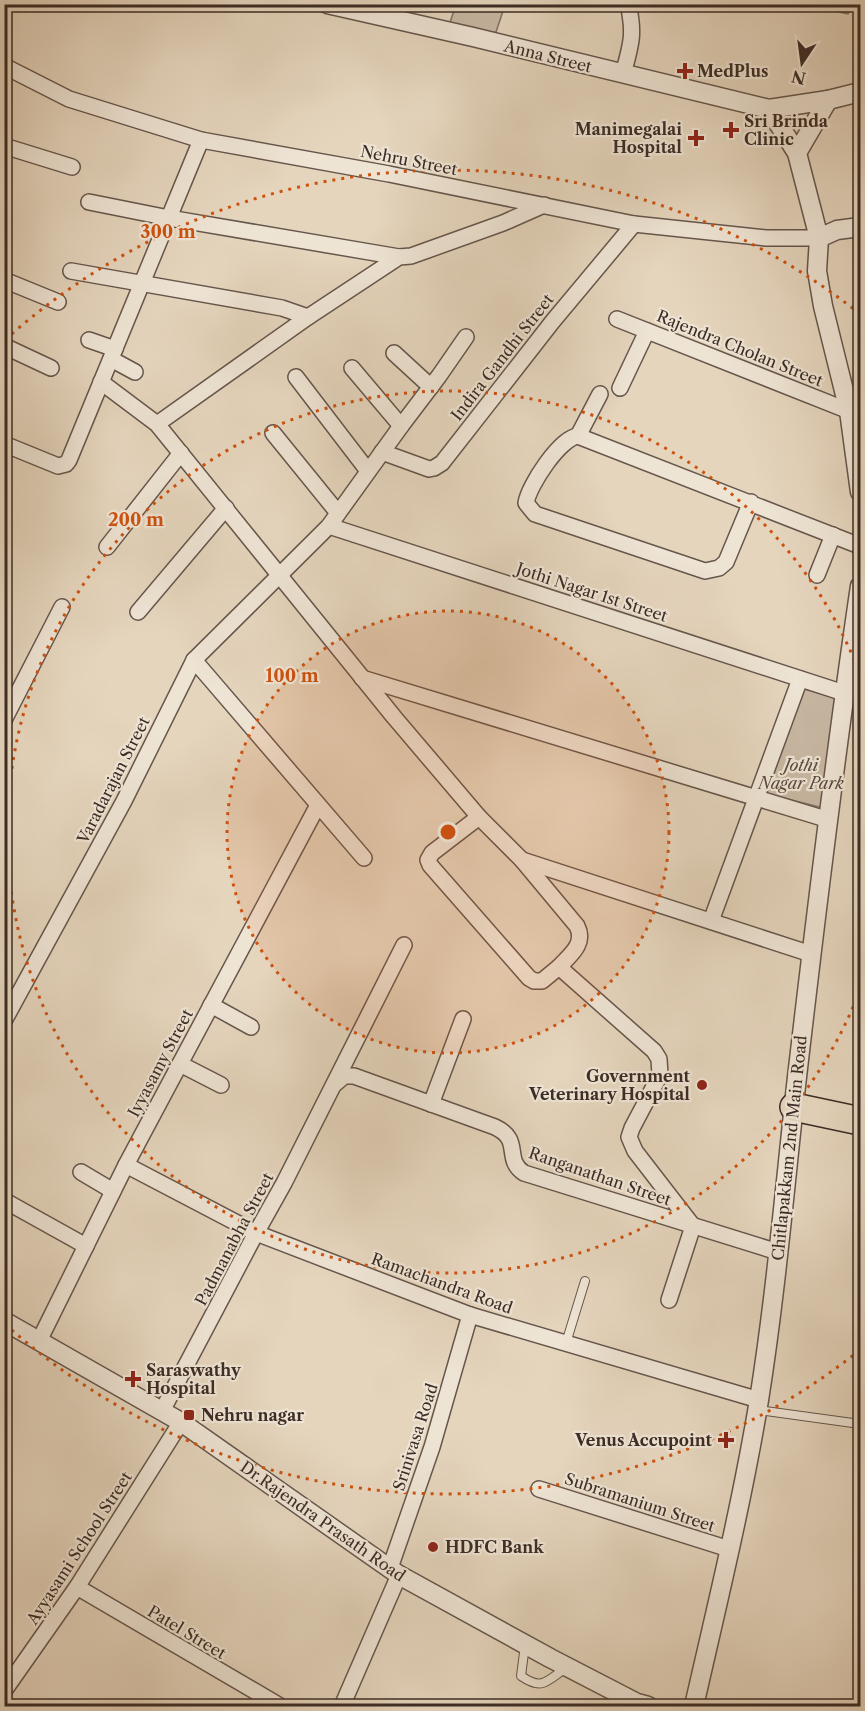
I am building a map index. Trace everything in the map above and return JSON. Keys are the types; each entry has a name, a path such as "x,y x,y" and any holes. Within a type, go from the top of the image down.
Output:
{"highway":[{"path":"794,1107 861,1121"}],"street":[{"name":"Anna Street","path":"327,4 769,109"},
{"path":"623,74 632,40 633,25 628,4"},
{"name":"Nehru Street","path":"4,66 69,99 201,140 634,224 766,238 819,238"},
{"path":"861,92 828,100 769,109 797,153 819,238 817,271 823,306 855,412 861,492"},
{"path":"797,153 828,100"},
{"path":"4,444 58,466 66,464 201,140"},
{"path":"4,146 72,167"},
{"path":"89,202 399,257 411,256 503,223 544,205"},
{"name":"Indira Gandhi Street","path":"382,452 429,469 442,463 553,321 634,224"},
{"path":"819,238 837,230 861,227"},
{"path":"157,424 308,317 399,257"},
{"path":"71,271 282,308 308,317"},
{"path":"4,280 58,302"},
{"name":"Rajendra Cholan Street","path":"617,319 855,412"},
{"path":"620,388 647,331"},
{"name":"Varadarajan Street","path":"4,1021 124,801 194,660 328,526 466,337"},
{"path":"89,340 113,354 135,372"},
{"path":"4,346 51,368"},
{"path":"394,354 431,387"},
{"path":"352,368 400,426"},
{"path":"296,377 368,471"},
{"path":"101,382 157,424 362,678 478,817 522,860 581,934 580,944 559,967 542,981 529,978 429,865 428,860 432,854 478,817"},
{"path":"578,436 600,394"},
{"path":"273,433 338,513"},
{"path":"751,502 726,562 719,568 705,571 536,514 526,503 527,494 562,444 571,437 578,436 751,502 861,546"},
{"path":"107,548 181,453"},
{"path":"138,612 226,508"},
{"name":"Jothi Nagar 1st Street","path":"328,526 844,693"},
{"path":"817,575 833,535"},
{"name":"Chitlapakkam 2nd Main Road","path":"694,1707 758,1405 778,1252 811,954 844,693 861,586"},
{"path":"4,720 62,607"},
{"path":"194,660 364,858"},
{"path":"362,678 829,820"},
{"path":"711,921 800,679"},
{"name":"Iyyasamy Street","path":"39,1341 126,1166 318,805"},
{"path":"522,860 811,954"},
{"name":"Padmanabha Street","path":"162,1411 336,1083 404,945"},
{"path":"559,967 659,1059 660,1075 632,1128 630,1137 635,1151 693,1226 669,1300"},
{"path":"211,1005 251,1027"},
{"path":"431,1104 463,1019"},
{"path":"180,1064 221,1085"},
{"name":"Ranganathan Street","path":"336,1083 344,1076 354,1076 502,1130 512,1144 516,1167 524,1173 778,1252"},
{"name":"Ramachandra Road","path":"126,1166 256,1233 471,1315 758,1405"},
{"path":"81,1172 113,1191"},
{"path":"7,1202 86,1246"},
{"name":"Srinivasa Road","path":"342,1707 395,1572 471,1315"},
{"name":"Dr.Rajendra Prasath Road","path":"4,1321 181,1422 395,1572 525,1645 648,1707"},
{"name":"Ayyasami School Street","path":"4,1691 77,1587 181,1422"},
{"name":"Subramanium Street","path":"539,1489 729,1549"},
{"name":"Patel Street","path":"77,1587 280,1707"}],"lane":[{"path":"566,1343 585,1281"},
{"path":"758,1405 861,1424"},
{"path":"525,1645 520,1676 531,1683 542,1684 567,1667"}],"green space":[{"path":"812,4 853,5 848,14 811,6"},
{"path":"456,5 505,5 496,32 492,33 449,25"},
{"name":"Jothi Nagar Park","path":"804,689 839,699 823,808 764,793"}],"place":[{"name":"MedPlus","path":"685,71"},
{"name":"Sri Brinda Clinic","path":"731,130"},
{"name":"Manimegalai Hospital","path":"696,138"},
{"name":"Government Veterinary Hospital","path":"702,1085"},
{"name":"Saraswathy Hospital","path":"133,1379"},
{"name":"Nehru nagar","path":"189,1415"},
{"name":"Venus Accupoint","path":"726,1440"},
{"name":"HDFC Bank","path":"433,1547"}]}
